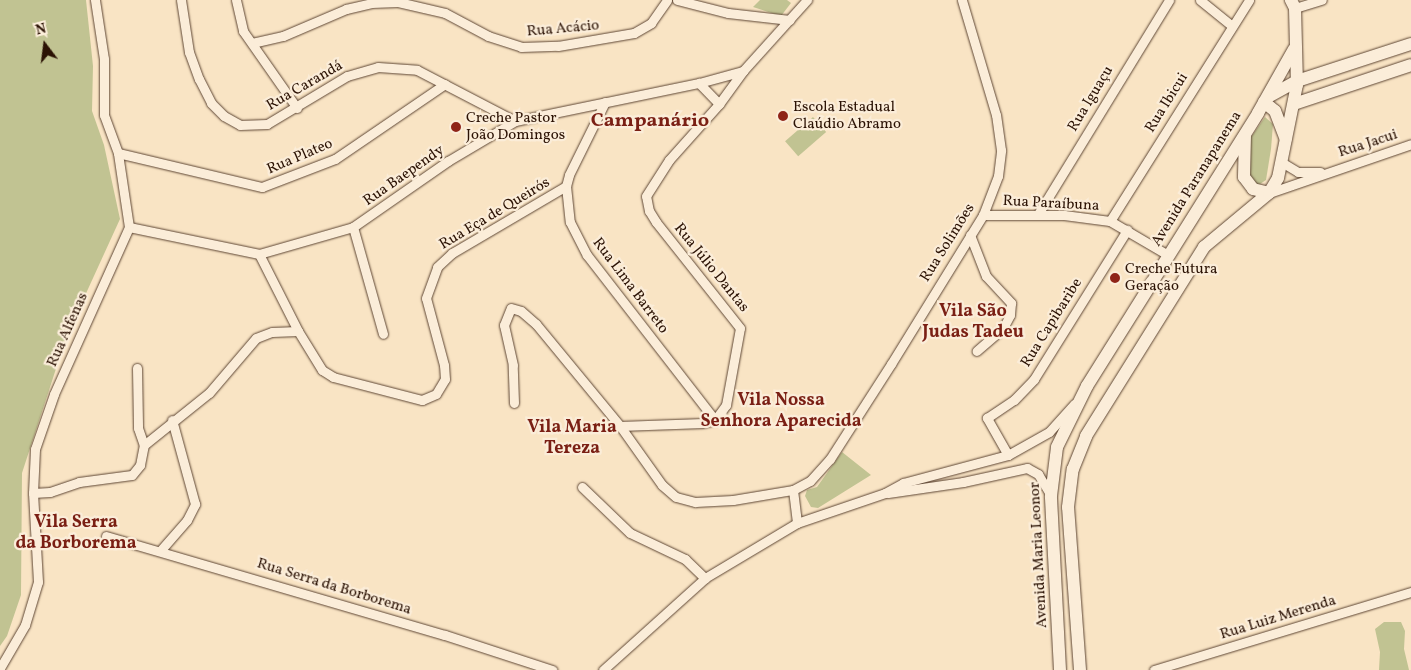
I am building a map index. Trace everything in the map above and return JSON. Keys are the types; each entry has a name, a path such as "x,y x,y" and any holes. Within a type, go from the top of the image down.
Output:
{"street":[{"path":"95,0 104,59 104,115 118,153 129,227"},
{"name":"Rua Carandá","path":"181,0 189,52 211,103 224,116 240,125 257,126 297,108 347,76 378,68 418,70 515,121"},
{"path":"236,0 244,31 297,108"},
{"name":"Rua Acácio","path":"252,43 283,36 346,9 371,3 398,2 445,13 488,36 521,47 558,46 634,33 651,23 667,0"},
{"path":"677,0 728,13 790,20"},
{"name":"Rua Solimões","path":"793,490 810,481 830,459 983,215 998,176 1000,137 962,0"},
{"name":"Rua Iguaçu","path":"1038,214 1169,0"},
{"path":"1200,0 1232,26"},
{"name":"Rua Ibicui","path":"1110,221 1249,0"},
{"path":"1080,670 1068,507 1071,479 1086,436 1204,247 1269,193 1283,163 1297,81 1293,4 1322,0"},
{"path":"743,71 790,20 803,1"},
{"name":"Avenida Paranapanema","path":"603,670 705,578 797,523 885,493 903,483 1008,456 1049,432 1087,386 1266,100 1297,81 1411,44"},
{"path":"1286,141 1275,111 1266,100 1294,48"},
{"path":"1294,104 1411,65"},
{"name":"Rua Baependy","path":"129,227 259,254 353,227 448,161 515,121 699,83 743,71"},
{"name":"Rua Júlio Dantas","path":"715,420 729,396 740,328 656,222 646,202 648,191 669,160 719,104 743,71"},
{"path":"699,83 719,104"},
{"name":"Rua Plateo","path":"118,153 262,187 335,159 445,84"},
{"name":"Rua Lima Barreto","path":"605,102 597,123 574,163 566,186 570,222 587,255 715,420"},
{"path":"1246,132 1244,177 1253,189 1269,193"},
{"name":"Rua Jacui","path":"1269,193 1332,169 1411,144"},
{"name":"Rua Jacui","path":"1283,163 1298,172 1332,169"},
{"name":"Rua Eça de Queirós","path":"259,254 316,363 333,377 414,400 430,398 440,390 445,373 426,298 437,268 452,253 566,186"},
{"name":"Rua Paraíbuna","path":"983,215 1038,214 1110,221 1168,256"},
{"name":"Rua Alfenas","path":"0,668 18,640 36,590 33,493 35,449 54,394 129,227"},
{"path":"353,227 383,334"},
{"name":"Rua Capibaribe","path":"1008,456 987,418 1014,400 1034,379 1127,230"},
{"path":"970,235 986,276 1011,303 1010,315 1003,328 976,351"},
{"path":"514,403 513,365 504,325 511,308 521,312 536,324 620,426 662,485 683,500 716,502 793,490 797,523"},
{"path":"144,444 221,382 256,338 272,332 298,331"},
{"path":"33,493 50,492 79,482 128,478 140,465 144,444 138,428 137,368"},
{"name":"Avenida Maria Leonor","path":"1060,670 1051,496 1055,454 1087,386"},
{"path":"160,551 187,520 194,504 172,420"},
{"path":"620,426 715,420"},
{"name":"Avenida Paranapanema","path":"885,493 954,484 1027,468 1038,474 1051,496"},
{"path":"582,487 630,533 685,559 705,578"},
{"name":"Rua Serra da Borborema","path":"106,536 446,635 552,670"},
{"path":"1057,594 1074,591"},
{"name":"Rua Luiz Merenda","path":"1154,670 1411,592"}],"green space":[{"path":"0,0 86,0 93,66 92,111 104,145 120,219 67,335 22,473 21,595 7,636 0,646"},
{"path":"760,0 787,0 791,3 781,16 753,7"},
{"path":"813,117 826,132 798,156 785,141"},
{"path":"1265,117 1273,124 1271,149 1266,180 1257,186 1250,180 1249,140"},
{"path":"842,452 871,475 818,508 811,507 805,496 807,490 817,487"},
{"path":"1384,622 1401,622 1405,631 1404,649 1409,670 1379,670 1380,652 1375,629"}],"place":[{"name":"Escola Estadual Claúdio Abramo","path":"783,116"},
{"name":"Creche Pastor João Domingos","path":"456,127"},
{"name":"Creche Futura Geração","path":"1115,278"}],"district":[{"name":"Campanário","path":"650,121"},
{"name":"Vila São Judas Tadeu","path":"973,323"},
{"name":"Vila Nossa Senhora Aparecida","path":"781,412"},
{"name":"Vila Maria Tereza","path":"572,439"},
{"name":"Vila Serra da Borborema","path":"76,534"}]}
